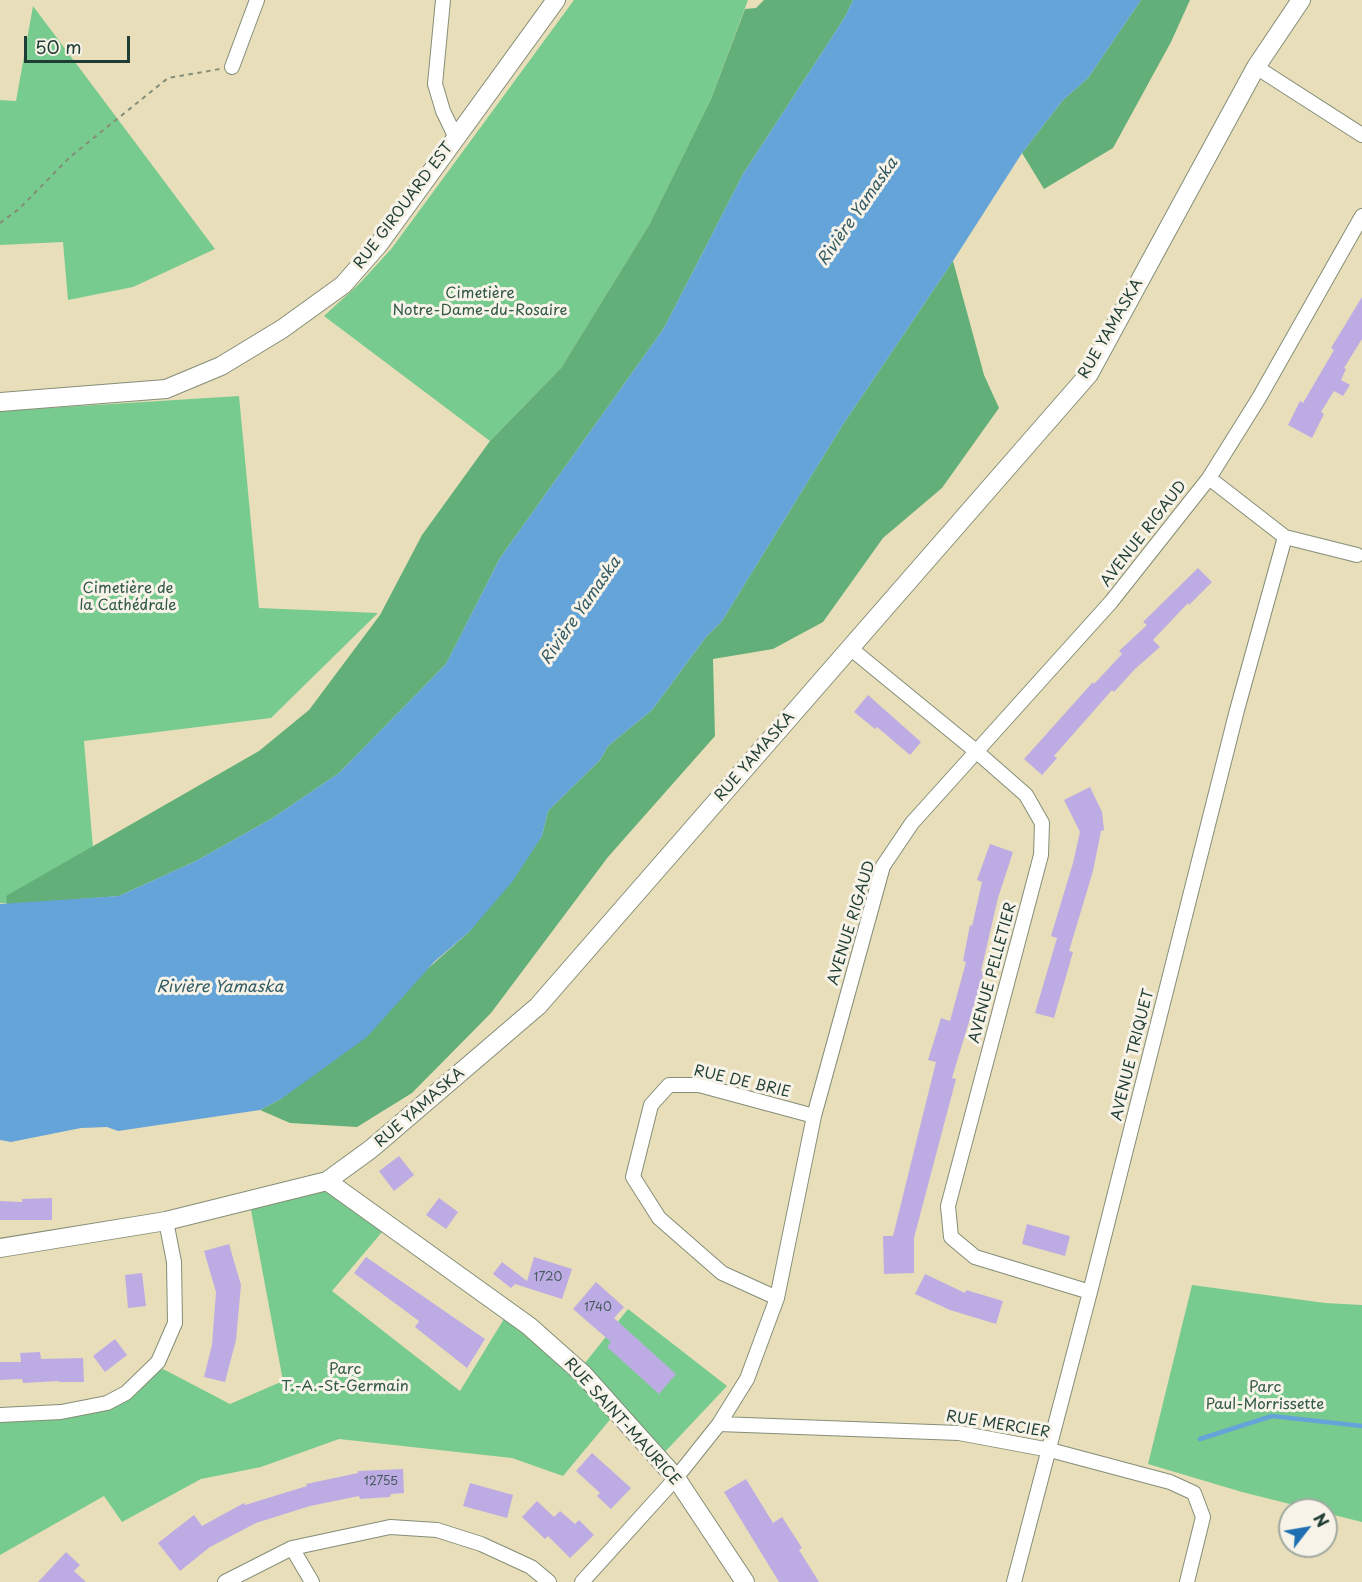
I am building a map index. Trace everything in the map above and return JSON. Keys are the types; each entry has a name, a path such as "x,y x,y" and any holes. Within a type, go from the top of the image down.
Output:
{"street":[{"path":"232,67 257,0"},
{"path":"442,0 435,84 443,111 456,138"},
{"name":"RUE GIROUARD EST","path":"0,402 166,389 221,366 282,329 343,285 379,244 556,0"},
{"name":"RUE YAMASKA","path":"0,1248 166,1221 327,1181 371,1149 538,1006 1089,374 1256,67 1301,0"},
{"path":"1256,67 1362,135"},
{"name":"AVENUE RIGAUD","path":"582,1582 676,1478 719,1424 747,1379 777,1298 814,1116 883,866 912,823 1111,602 1209,478 1260,398 1362,216"},
{"path":"1209,478 1286,537 1357,555"},
{"name":"AVENUE TRIQUET","path":"1014,1582 1050,1450 1237,710 1286,537"},
{"name":"AVENUE PELLETIER","path":"850,648 1026,795 1042,823 1041,855 948,1206 951,1237 975,1257 1090,1292"},
{"name":"RUE DE BRIE","path":"777,1298 722,1273 659,1218 633,1177 651,1105 669,1085 699,1086 814,1116"},
{"name":"RUE SAINT-MAURICE","path":"327,1181 529,1326 583,1374 676,1478 745,1582"},
{"path":"0,1415 61,1412 108,1403 126,1393 158,1362 175,1323 174,1262 166,1221"},
{"name":"RUE MERCIER","path":"719,1424 959,1433 1050,1450 1170,1482 1194,1493 1203,1517 1187,1582"},
{"path":"225,1582 292,1548 390,1527 436,1530 481,1544 531,1567 549,1582"},
{"path":"292,1548 312,1582"}],"path":[{"path":"0,223 20,209 70,157 168,78 232,67"}],"green space":[{"name":"Cimetière Notre-Dame-du-Rosaire","path":"574,0 748,0 711,99 649,225 561,368 490,441 324,316 360,283 392,248"},
{"path":"764,0 853,0 845,17 743,174 664,328 500,558 446,664 339,773 271,819 196,861 119,896 7,905 6,896 259,751 309,710 380,615 422,535 490,441 561,368 649,225 711,99 745,9 756,8"},
{"path":"1141,0 1190,0 1171,42 1113,148 1044,189 1022,153 1063,100 1088,78"},
{"path":"33,6 215,249 133,287 68,300 63,242 0,245 0,100 16,101"},
{"path":"953,261 984,375 999,408 942,488 883,538 823,622 773,649 713,659 715,736 608,857 491,1013 412,1093 357,1127 290,1123 260,1110 281,1099 469,932 542,836 548,811 600,760 608,746 652,710 706,637 722,621 842,426"},
{"name":"Cimetière de la Cathédrale","path":"239,396 259,608 378,613 271,718 84,741 97,896 33,904 0,903 0,411"},
{"name":"Parc T.-A.-St-Germain","path":"327,1181 388,1225 332,1291 460,1391 507,1314 577,1373 628,1309 727,1386 663,1454 618,1410 563,1476 512,1458 339,1439 261,1467 201,1479 122,1522 104,1496 0,1555 0,1418 90,1413 163,1369 230,1404 283,1381 251,1210"},
{"name":"Parc Paul-Morrissette","path":"1192,1285 1325,1303 1362,1305 1362,1522 1338,1516 1338,1498 1278,1498 1278,1501 1148,1464"}],"water":[{"name":"Rivière Yamaska","path":"853,0 1141,0 1088,78 1063,100 1022,153 953,261 842,426 722,621 706,637 652,710 608,746 600,760 548,811 542,836 512,882 469,932 434,962 367,1037 281,1099 260,1110 118,1131 107,1127 81,1128 11,1142 0,1140 0,904 119,896 196,861 271,819 339,773 446,664 500,558 664,328 743,174 845,17"}],"building":[{"path":"1362,297 1362,339 1344,368 1346,369 1341,380 1350,385 1343,396 1334,391 1321,412 1324,414 1312,438 1288,425 1300,401 1303,403 1334,350 1331,348"},
{"path":"1198,568 1212,582 1189,605 1188,603 1153,640 1160,647 1114,692 1112,690 1054,756 1057,758 1042,775 1024,759 1093,682 1094,684 1122,654 1119,651 1147,625 1143,622"},
{"path":"868,695 921,742 910,755 877,727 875,729 854,712"},
{"path":"1090,787 1102,812 1104,830 1101,831 1093,871 1069,951 1073,952 1054,1018 1035,1013 1057,938 1051,936 1080,832 1064,800"},
{"path":"990,844 1013,852 998,898 981,971 984,972 952,1078 956,1079 914,1238 914,1273 884,1274 883,1236 893,1236 936,1062 928,1060 941,1018 950,1021 966,962 963,961 970,925 972,926 982,882 977,880"},
{"path":"399,1156 414,1175 394,1191 379,1171"},
{"path":"52,1198 52,1220 0,1220 0,1201 22,1202 22,1199"},
{"path":"439,1198 458,1212 446,1229 426,1215"},
{"path":"1027,1224 1070,1236 1065,1256 1022,1244"},
{"path":"229,1244 241,1285 236,1340 225,1382 204,1377 212,1345 216,1292 204,1251"},
{"path":"366,1257 485,1339 467,1368 415,1327 419,1321 354,1273"},
{"path":"534,1257 572,1269 562,1299 515,1284 511,1288 493,1274 502,1262 527,1281"},
{"path":"142,1273 146,1306 128,1308 125,1275"},
{"path":"925,1274 965,1293 966,1290 1003,1301 996,1324 950,1310 915,1294"},
{"path":"596,1282 624,1307 614,1318 676,1374 659,1394 607,1347 611,1342 573,1309"},
{"path":"115,1339 127,1355 105,1372 93,1356"},
{"path":"40,1352 41,1359 83,1358 84,1382 23,1383 22,1379 0,1380 0,1362 21,1362 20,1353"},
{"path":"592,1453 631,1488 611,1509 597,1496 600,1493 576,1471"},
{"path":"403,1469 404,1493 391,1494 390,1497 360,1499 359,1496 310,1506 256,1523 210,1547 180,1571 158,1543 194,1515 202,1526 244,1503 245,1505 307,1486 306,1484 358,1473 358,1471"},
{"path":"746,1479 773,1523 782,1517 802,1548 799,1550 819,1582 779,1582 724,1492"},
{"path":"470,1483 513,1495 507,1518 463,1506"},
{"path":"537,1501 554,1517 560,1511 575,1524 579,1520 594,1535 570,1558 548,1536 545,1539 522,1517"},
{"path":"66,1552 80,1565 74,1571 86,1582 38,1582"}],"waterway":[{"path":"1200,1439 1272,1416 1362,1426"}]}
